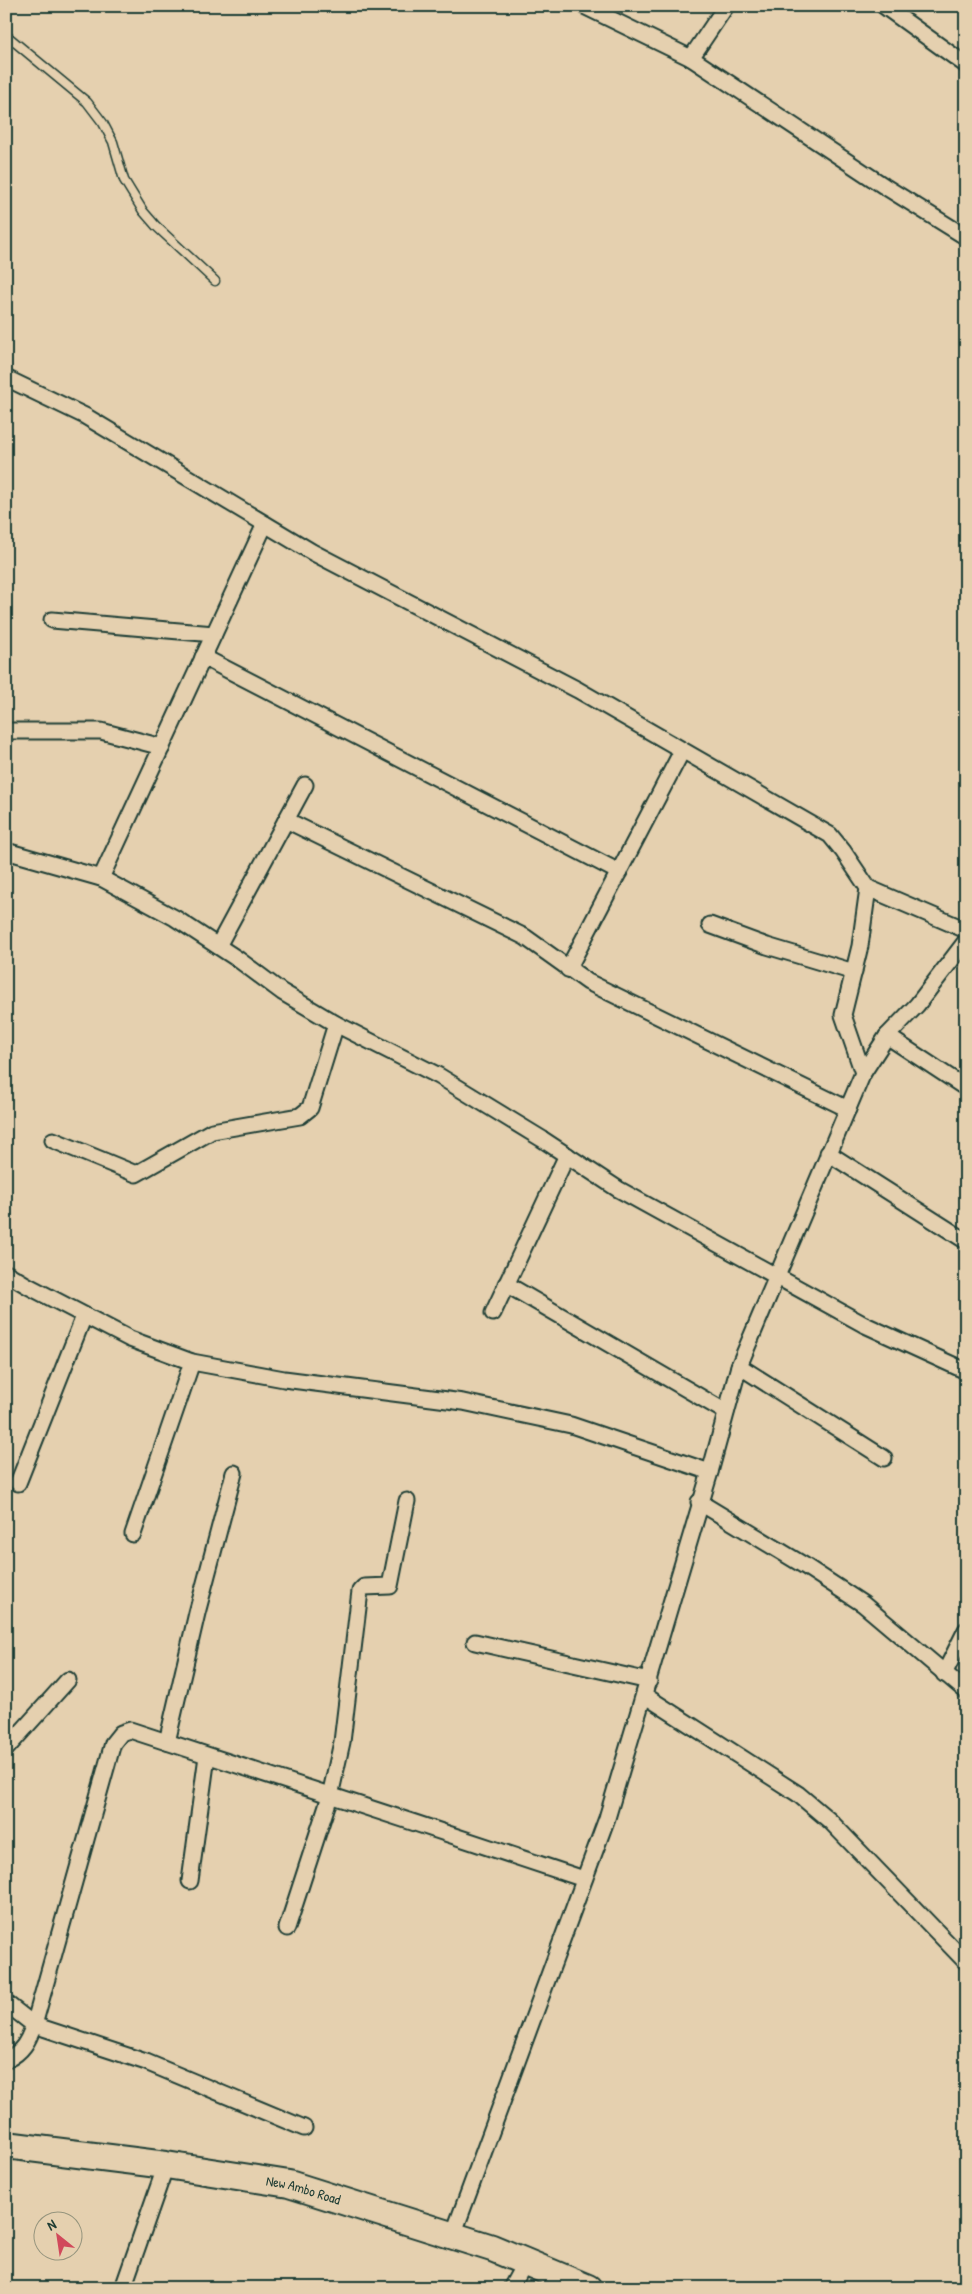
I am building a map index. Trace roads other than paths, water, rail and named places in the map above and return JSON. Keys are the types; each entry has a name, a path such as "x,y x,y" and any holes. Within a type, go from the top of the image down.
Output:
{"highway":[{"name":"New Ambo Road","path":"6,2146 166,2165 289,2184 454,2235 526,2261 588,2288"}],"street":[{"path":"584,6 691,58 884,186 966,237"},
{"path":"691,58 726,6"},
{"path":"884,6 966,65"},
{"path":"6,378 85,416 312,552 578,690 830,836 843,851 868,888 966,930"},
{"path":"101,878 265,524"},
{"path":"52,620 214,634"},
{"path":"203,657 619,872"},
{"path":"6,731 101,731 162,747"},
{"path":"568,968 682,751"},
{"path":"218,946 305,785"},
{"path":"286,820 525,937 588,982 848,1109"},
{"path":"6,851 101,878 175,918 282,992 336,1024 440,1076 567,1155 618,1190 863,1324 966,1371"},
{"path":"863,1073 843,1020 860,946 868,888"},
{"path":"710,925 767,946 854,972"},
{"path":"454,2235 607,1818 699,1502 710,1472 739,1366 863,1073 887,1036 917,1004 966,940"},
{"path":"53,1140 130,1174 136,1174 212,1131 300,1116 310,1108 336,1024"},
{"path":"887,1036 966,1088"},
{"path":"828,1153 966,1241"},
{"path":"493,1313 567,1155"},
{"path":"6,1272 84,1316 130,1339 192,1362 284,1379 463,1402 571,1425 710,1472"},
{"path":"506,1284 726,1412"},
{"path":"18,1482 84,1316"},
{"path":"133,1534 192,1362"},
{"path":"739,1366 884,1458"},
{"path":"167,1742 197,1614 234,1473"},
{"path":"287,1928 330,1796 347,1717 360,1591 364,1587 390,1586 406,1501"},
{"path":"699,1502 805,1566 863,1604 966,1691"},
{"path":"944,1674 966,1630"},
{"path":"475,1642 646,1688 798,1794 830,1821 966,1962"},
{"path":"6,1749 68,1680"},
{"path":"6,2060 17,2055 27,2044 113,1743 121,1733 130,1730 330,1796 394,1814 584,1879"},
{"path":"190,1881 207,1756"},
{"path":"6,2003 34,2024 146,2062 304,2128"},
{"path":"124,2288 166,2165"},
{"path":"511,2288 526,2261"}],"lane":[{"path":"6,35 87,102 106,129 119,157 124,180 143,211 156,226 215,281"}]}
